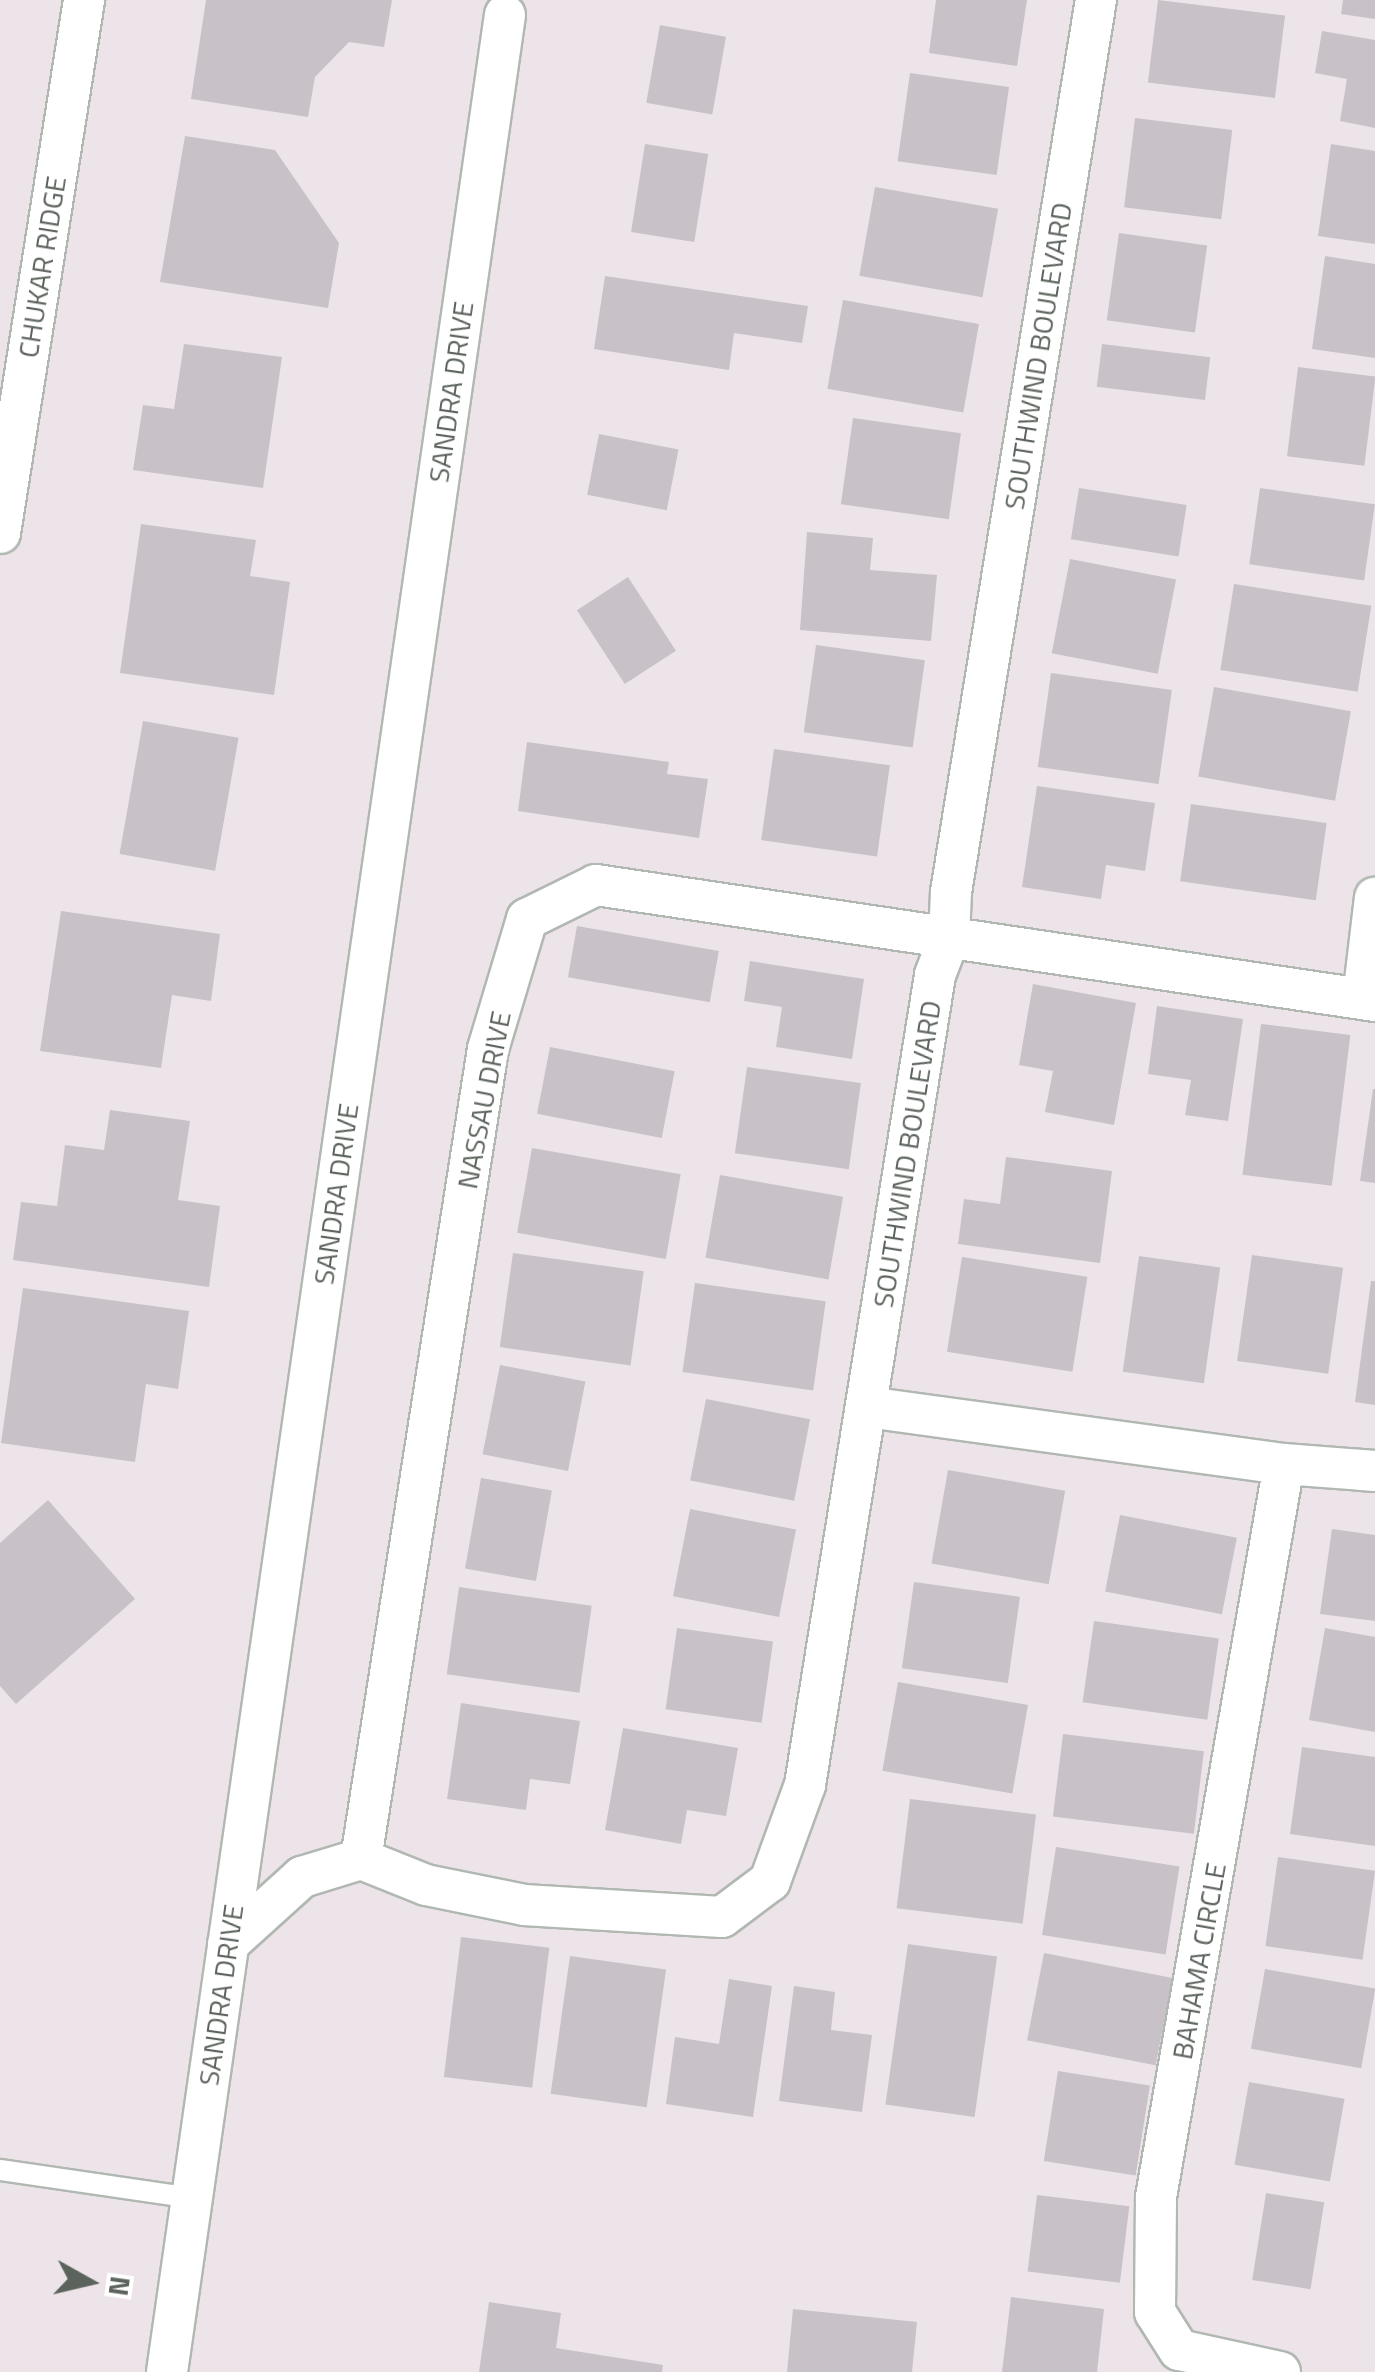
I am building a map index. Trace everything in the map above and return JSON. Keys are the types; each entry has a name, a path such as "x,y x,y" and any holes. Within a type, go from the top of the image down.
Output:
{"street":[{"name":"CHUKAR RIDGE","path":"0,533 84,0"},
{"name":"SOUTHWIND BOULEVARD","path":"361,1859 426,1885 524,1905 722,1918 770,1881 805,1785 822,1659 867,1406 935,975 949,938 954,872 1096,0"},
{"name":"SANDRA DRIVE","path":"166,2372 505,15"},
{"name":"NASSAU DRIVE","path":"361,1859 488,1050 528,919 596,885 976,945 1369,1000"},
{"path":"1369,1000 1375,898"},
{"path":"867,1406 1284,1464 1375,1471"},
{"name":"BAHAMA CIRCLE","path":"1280,2372 1179,2350 1155,2312 1156,2197 1284,1464"},
{"path":"228,1944 302,1877 361,1859"}],"lane":[{"path":"0,2170 192,2198"}],"building":[{"path":"206,0 392,0 384,47 349,42 315,77 308,117 191,99"},
{"path":"936,0 1027,0 1017,66 929,53"},
{"path":"1158,0 1285,16 1275,98 1148,82"},
{"path":"1343,0 1375,0 1375,19 1341,14"},
{"path":"660,25 726,37 712,114 646,103"},
{"path":"1322,31 1375,40 1375,128 1340,121 1347,79 1315,73"},
{"path":"910,73 1009,87 997,175 898,161"},
{"path":"1135,118 1232,130 1221,219 1124,207"},
{"path":"185,136 275,150 339,243 328,308 160,282"},
{"path":"645,144 708,154 694,242 631,232"},
{"path":"1331,144 1375,151 1375,244 1318,236"},
{"path":"875,187 998,209 982,297 859,276"},
{"path":"1119,233 1207,245 1195,333 1107,320"},
{"path":"1325,256 1375,264 1375,358 1312,349"},
{"path":"605,276 808,306 802,343 734,333 729,370 594,349"},
{"path":"843,300 979,324 963,413 827,389"},
{"path":"184,344 282,357 263,488 133,470 143,405 174,409"},
{"path":"1102,344 1210,357 1205,400 1097,387"},
{"path":"1298,367 1375,376 1364,466 1287,456"},
{"path":"853,418 961,433 949,519 841,504"},
{"path":"599,434 679,449 667,510 587,495"},
{"path":"1079,488 1187,505 1179,556 1071,539"},
{"path":"1260,488 1375,504 1364,580 1249,564"},
{"path":"141,524 256,540 250,576 290,582 274,695 120,673"},
{"path":"807,532 873,538 870,570 937,575 931,641 800,630"},
{"path":"1070,559 1176,580 1158,674 1052,653"},
{"path":"628,577 676,651 625,684 577,610"},
{"path":"1234,584 1371,606 1358,692 1220,670"},
{"path":"816,645 925,660 913,747 804,732"},
{"path":"1051,673 1172,690 1159,784 1038,767"},
{"path":"1214,687 1351,711 1335,801 1198,777"},
{"path":"143,721 239,738 215,871 120,854"},
{"path":"527,742 669,762 667,774 708,779 699,838 518,811"},
{"path":"774,749 890,765 877,856 761,840"},
{"path":"1037,786 1155,803 1145,871 1106,865 1101,899 1022,887"},
{"path":"1191,804 1327,823 1316,900 1180,881"},
{"path":"61,911 220,934 211,1001 172,995 161,1068 40,1051"},
{"path":"577,926 719,951 710,1002 568,977"},
{"path":"750,961 864,979 852,1059 776,1047 782,1007 744,1001"},
{"path":"1033,984 1136,1003 1114,1125 1045,1112 1053,1071 1019,1065"},
{"path":"1157,1006 1243,1019 1228,1121 1185,1115 1191,1080 1148,1074"},
{"path":"1261,1024 1350,1035 1332,1186 1242,1175"},
{"path":"550,1047 675,1071 662,1138 537,1114"},
{"path":"747,1067 861,1083 849,1169 735,1153"},
{"path":"1375,1089 1375,1183 1360,1181"},
{"path":"110,1110 190,1121 178,1200 220,1206 209,1287 13,1260 21,1202 57,1206 65,1145 104,1150"},
{"path":"532,1148 681,1174 666,1259 517,1233"},
{"path":"1006,1157 1112,1171 1100,1263 958,1244 964,1199 1000,1204"},
{"path":"720,1175 843,1197 829,1279 705,1258"},
{"path":"513,1253 644,1271 630,1365 500,1347"},
{"path":"1252,1255 1343,1268 1328,1374 1237,1361"},
{"path":"1139,1256 1220,1267 1204,1383 1123,1372"},
{"path":"962,1257 1087,1277 1072,1372 947,1352"},
{"path":"1371,1281 1375,1281 1375,1405 1355,1402"},
{"path":"695,1283 826,1301 813,1390 682,1372"},
{"path":"23,1288 189,1311 178,1389 146,1384 135,1462 1,1443"},
{"path":"500,1365 585,1382 568,1471 483,1454"},
{"path":"706,1399 810,1419 794,1501 690,1480"},
{"path":"948,1470 1065,1491 1049,1584 932,1564"},
{"path":"481,1478 552,1491 536,1581 465,1569"},
{"path":"48,1500 135,1599 16,1704 0,1686 0,1543"},
{"path":"690,1509 796,1530 779,1617 673,1596"},
{"path":"1120,1515 1237,1538 1222,1614 1105,1592"},
{"path":"1332,1529 1375,1535 1375,1621 1320,1614"},
{"path":"914,1582 1020,1597 1008,1683 902,1668"},
{"path":"459,1587 592,1606 579,1693 447,1674"},
{"path":"1094,1621 1219,1639 1207,1720 1083,1702"},
{"path":"677,1628 773,1641 762,1723 666,1709"},
{"path":"1325,1628 1375,1637 1375,1732 1309,1720"},
{"path":"898,1682 1028,1705 1012,1794 882,1771"},
{"path":"461,1703 580,1721 570,1784 530,1779 526,1810 447,1799"},
{"path":"623,1728 738,1748 726,1816 687,1810 681,1844 605,1830"},
{"path":"1063,1734 1204,1751 1194,1834 1053,1816"},
{"path":"1302,1747 1375,1757 1375,1846 1290,1834"},
{"path":"910,1799 1036,1814 1023,1924 897,1908"},
{"path":"1056,1847 1179,1867 1166,1954 1042,1935"},
{"path":"1278,1857 1375,1871 1363,1960 1265,1946"},
{"path":"461,1937 549,1948 532,2088 444,2077"},
{"path":"908,1944 997,1957 975,2117 885,2104"},
{"path":"1044,1953 1173,1978 1156,2065 1027,2040"},
{"path":"570,1956 666,1969 647,2107 551,2094"},
{"path":"1265,1969 1375,1988 1361,2068 1251,2049"},
{"path":"729,1979 772,1986 753,2117 666,2104 675,2037 719,2044"},
{"path":"794,1986 835,1992 831,2030 872,2035 862,2112 779,2101"},
{"path":"1058,2071 1150,2086 1136,2175 1044,2161"},
{"path":"1249,2082 1345,2099 1330,2182 1234,2165"},
{"path":"1266,2193 1324,2202 1311,2289 1252,2280"},
{"path":"1037,2195 1129,2206 1120,2283 1028,2271"},
{"path":"1011,2297 1104,2309 1097,2372 1002,2372"},
{"path":"489,2302 561,2313 556,2348 663,2365 662,2372 479,2372"},
{"path":"793,2309 917,2322 912,2372 787,2372"}]}
